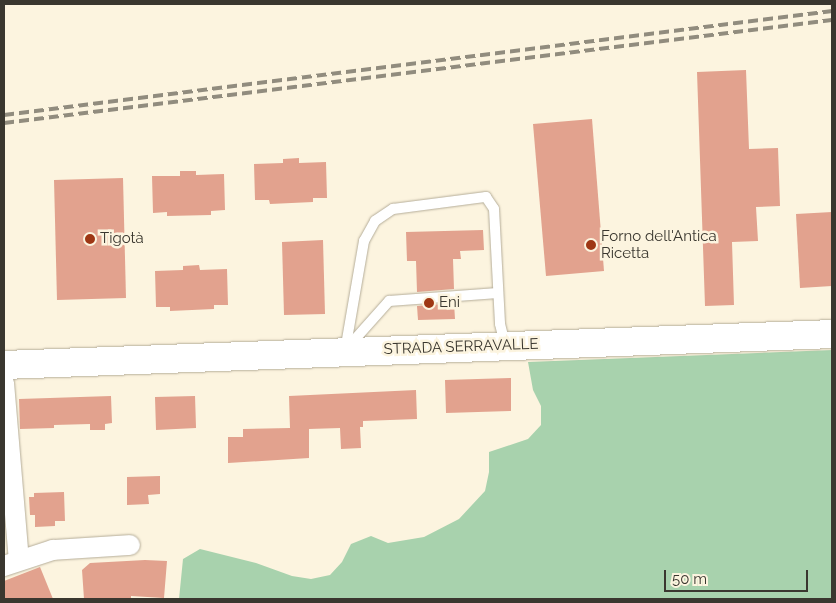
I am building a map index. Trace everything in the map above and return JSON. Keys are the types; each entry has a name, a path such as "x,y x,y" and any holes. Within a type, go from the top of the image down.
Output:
{"main road":[{"name":"STRADA SERRAVALLE","path":"4,366 832,334"}],"street":[{"path":"4,383 12,563 53,550 130,545"}],"lane":[{"path":"344,352 364,240 375,222 393,209 486,197 494,209 500,324 505,346"},
{"path":"344,352 389,301 498,293"}],"green space":[{"path":"832,350 832,599 179,599 183,559 200,549 256,563 292,576 311,579 330,575 342,562 351,544 371,536 388,543 424,537 459,519 485,491 489,472 489,452 528,439 541,425 541,406 533,390 528,362"}],"building":[{"path":"746,70 749,149 778,148 780,206 756,207 758,241 732,242 734,305 705,306 697,72"},
{"path":"592,119 604,271 546,276 533,124"},
{"path":"299,158 299,163 326,162 327,198 313,198 313,202 270,204 269,200 255,200 254,164 283,163 283,159"},
{"path":"180,171 196,171 196,175 224,174 225,210 211,211 211,215 167,216 167,212 153,213 152,176 180,176"},
{"name":"Tigotà","path":"123,178 126,298 57,300 54,180"},
{"path":"832,212 832,286 800,288 796,214"},
{"path":"483,230 484,250 460,251 461,259 453,259 454,289 417,292 416,261 407,261 406,232"},
{"path":"323,240 325,314 284,315 282,242"},
{"path":"199,265 200,270 227,269 228,305 214,305 214,309 170,311 170,307 156,307 155,271 183,270 183,266"},
{"path":"454,303 455,319 418,320 417,306"},
{"path":"511,378 511,411 446,413 445,380"},
{"path":"416,390 417,419 363,421 363,427 360,427 361,448 341,449 340,428 309,429 309,458 228,463 228,437 243,437 243,429 290,428 289,396"},
{"path":"111,396 112,423 105,424 105,430 90,430 90,424 54,425 54,428 20,429 19,399"},
{"path":"195,396 196,428 156,430 155,397"},
{"path":"160,476 160,494 148,495 149,504 127,505 127,477"},
{"path":"64,492 65,521 55,521 55,526 35,527 35,515 30,515 29,497 34,497 34,493"},
{"path":"145,560 167,561 164,598 131,596 131,599 84,599 82,570 90,563"},
{"path":"40,567 53,599 4,599 4,581"}],"railway":[{"path":"4,115 832,11"},
{"path":"4,123 832,20"}],"place":[{"name":"Tigotà","path":"90,239"},
{"name":"Forno dell'Antica Ricetta","path":"591,245"},
{"name":"Eni","path":"429,303"}]}
